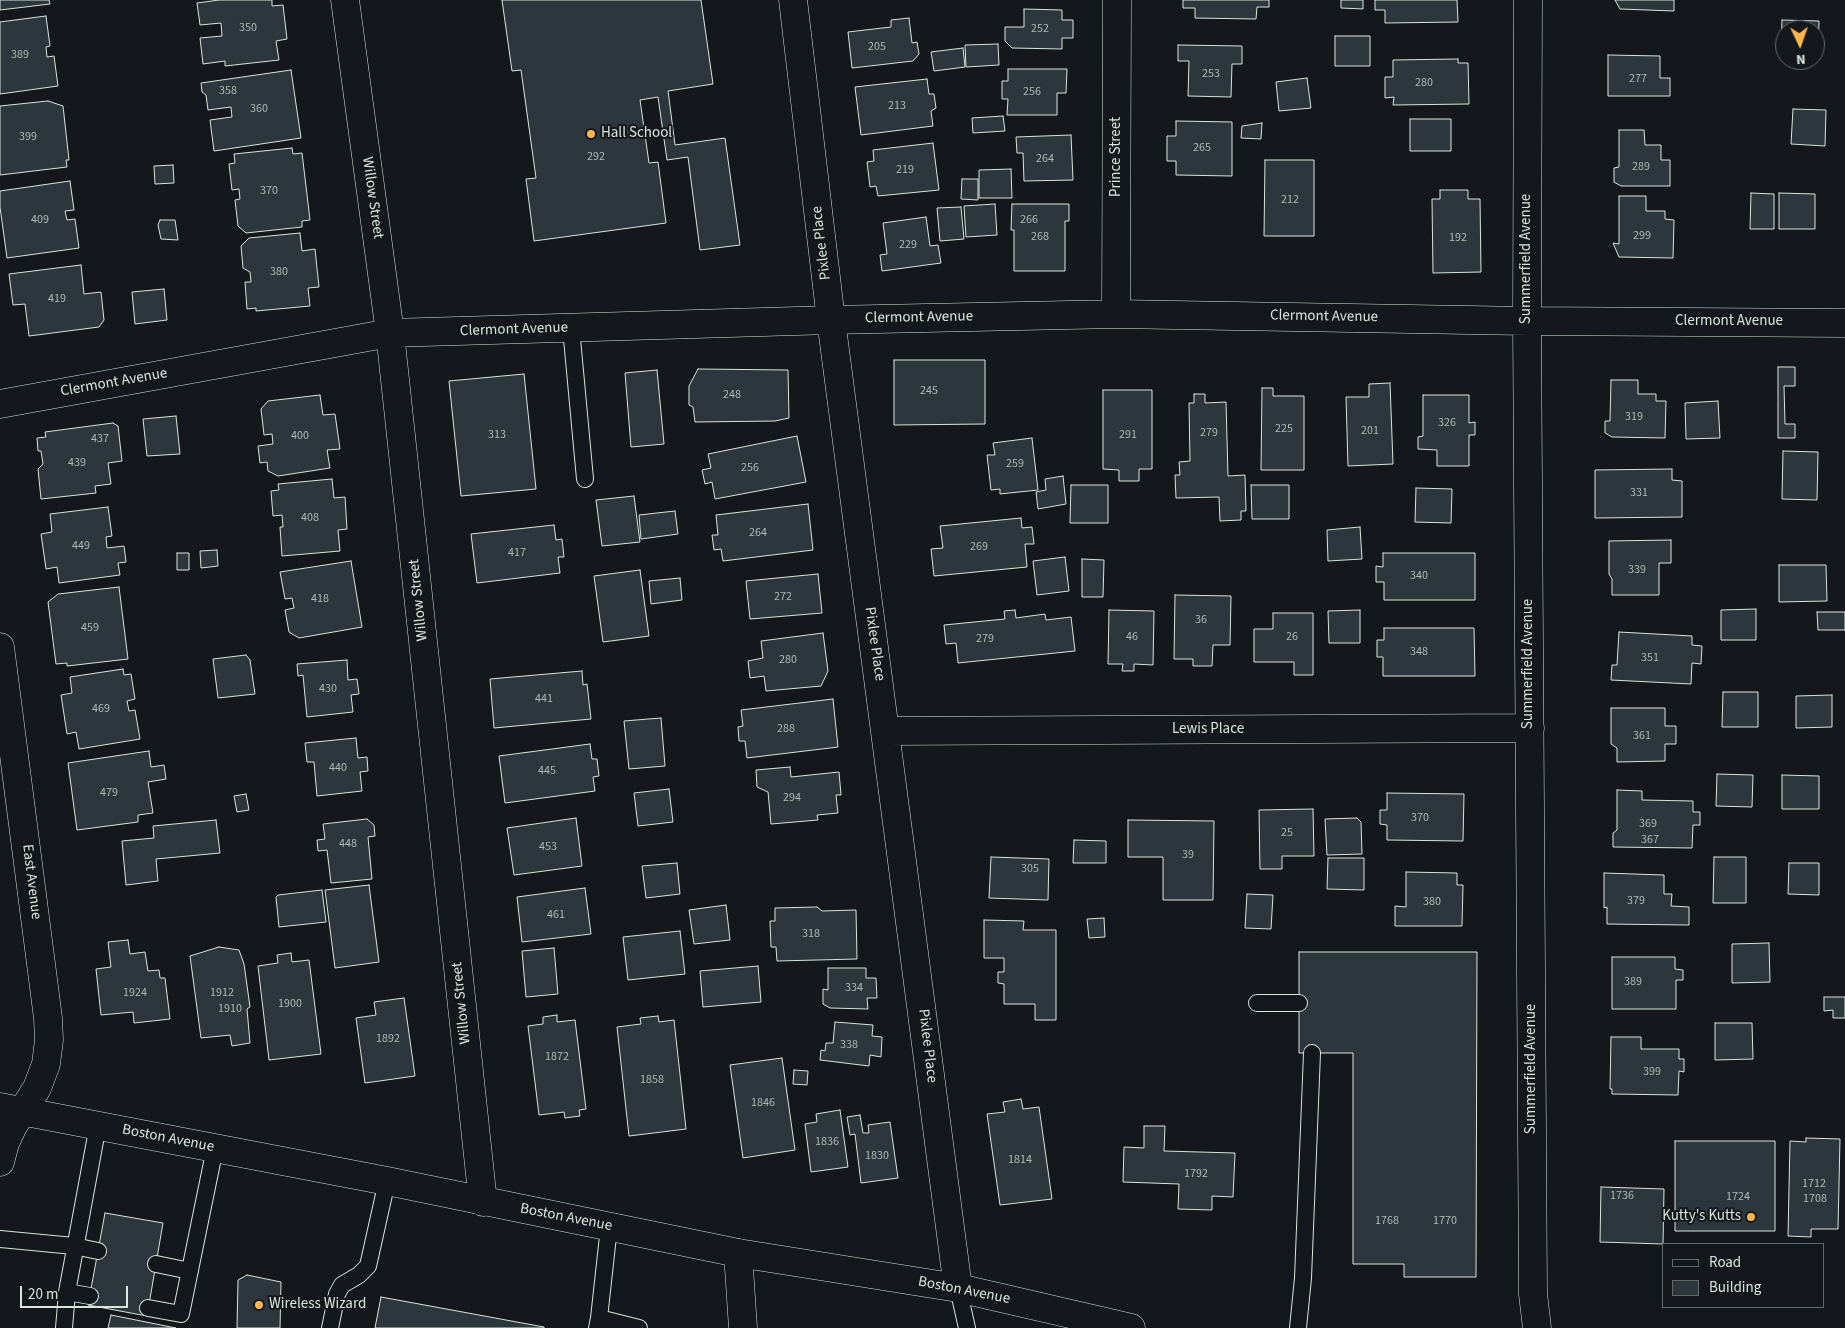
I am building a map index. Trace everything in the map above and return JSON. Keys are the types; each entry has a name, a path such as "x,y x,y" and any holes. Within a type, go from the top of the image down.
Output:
{"street":[{"name":"Willow Street","path":"345,0 390,333 483,1202"},
{"name":"Pixlee Place","path":"793,0 831,320 958,1288"},
{"name":"Prince Street","path":"1116,314 1117,0"},
{"name":"Summerfield Avenue","path":"1528,0 1527,321 1533,1284 1537,1328"},
{"name":"Clermont Avenue","path":"0,404 390,333 1116,314 1527,321 1845,322"},
{"name":"East Avenue","path":"0,647 48,1018 49,1040 46,1064 37,1088 12,1109 13,1126 5,1143 0,1162"},
{"name":"Lewis Place","path":"886,731 1530,728"},
{"name":"Boston Avenue","path":"12,1109 387,1181 738,1253 958,1288 1055,1319 1131,1328"},
{"path":"738,1253 743,1328"}],"lane":[{"path":"570,328 585,479"},
{"path":"1257,1003 1299,1004"},
{"path":"1298,1328 1303,1278 1312,1053"},
{"path":"64,1328 74,1246 98,1125"},
{"path":"148,1308 181,1314 216,1148"},
{"path":"330,1328 342,1285 359,1275 368,1266 387,1181"},
{"path":"608,1226 598,1323 639,1328"},
{"path":"0,1239 74,1246 98,1251"},
{"path":"156,1264 190,1271"},
{"path":"958,1288 966,1328"},
{"path":"67,1292 90,1296"}],"building":[{"path":"0,0 49,0 50,4 0,10"},
{"path":"219,0 272,0 272,6 283,5 287,39 276,41 279,60 225,66 225,61 203,64 200,38 222,36 221,23 200,25 197,3"},
{"path":"502,0 701,0 713,84 668,91 675,145 725,138 740,245 700,250 688,157 667,160 658,97 640,100 649,163 658,162 666,223 534,241 526,179 536,178 521,70 512,71"},
{"path":"1183,0 1269,0 1269,7 1257,7 1256,19 1195,18 1195,8 1183,8"},
{"path":"1341,0 1363,0 1363,9 1341,8"},
{"path":"1375,0 1457,0 1458,22 1385,23 1385,10 1375,10"},
{"path":"1615,0 1674,0 1674,11 1620,9"},
{"path":"1024,9 1062,10 1062,20 1073,20 1073,38 1062,38 1062,49 1012,48 1005,41 1005,27 1024,27"},
{"path":"46,16 50,46 46,47 47,57 54,56 58,86 0,94 0,22"},
{"path":"909,18 912,43 917,42 919,54 913,61 852,68 848,32 891,27 891,20"},
{"path":"1335,36 1370,36 1370,66 1335,66"},
{"path":"998,44 999,65 966,67 965,45"},
{"path":"1178,45 1242,46 1242,64 1232,64 1231,97 1188,96 1189,61 1178,61"},
{"path":"963,48 965,67 934,71 931,52"},
{"path":"1608,55 1660,56 1660,78 1670,78 1670,96 1608,96"},
{"path":"1458,59 1458,63 1468,63 1469,104 1393,105 1394,97 1385,98 1385,77 1393,77 1393,60"},
{"path":"1008,69 1067,69 1066,93 1057,93 1057,115 1007,115 1008,99 1002,99 1002,81 1008,81"},
{"path":"291,70 301,138 214,151 210,120 232,117 231,107 208,110 206,95 202,92 201,83"},
{"path":"1307,78 1311,108 1279,111 1276,82"},
{"path":"927,79 929,94 934,94 936,108 931,111 933,126 861,135 855,87"},
{"path":"48,101 63,106 69,160 66,160 67,167 0,175 0,106"},
{"path":"1793,109 1826,110 1825,146 1791,144"},
{"path":"1003,116 1005,131 973,133 972,118"},
{"path":"1410,119 1451,119 1451,151 1410,151"},
{"path":"1176,121 1232,122 1232,176 1176,175 1176,161 1167,161 1167,136 1176,136"},
{"path":"1262,123 1261,139 1241,138 1242,126"},
{"path":"1619,130 1644,130 1645,145 1661,145 1661,160 1670,160 1670,186 1621,186 1614,182 1614,168 1619,167"},
{"path":"1071,135 1073,180 1024,181 1023,153 1017,153 1016,137"},
{"path":"933,143 939,190 878,196 876,186 870,187 867,162 874,161 873,150"},
{"path":"292,148 293,154 302,153 310,220 302,221 302,227 246,233 238,226 235,200 240,199 239,189 232,190 229,164 235,163 234,154"},
{"path":"1265,160 1314,160 1314,236 1264,236"},
{"path":"173,165 174,183 155,184 154,166"},
{"path":"1011,169 1012,198 979,198 979,170"},
{"path":"962,179 978,179 978,200 961,199"},
{"path":"70,181 74,210 65,211 67,220 75,219 79,248 7,258 0,207 0,191"},
{"path":"1440,190 1468,190 1468,199 1480,199 1481,272 1433,273 1432,199 1440,199"},
{"path":"1751,193 1774,194 1774,229 1750,229"},
{"path":"1779,193 1815,194 1815,229 1779,229"},
{"path":"1619,196 1646,196 1646,211 1665,211 1665,219 1674,220 1673,258 1619,257 1613,243 1619,244"},
{"path":"995,204 997,235 966,237 964,206"},
{"path":"1012,204 1069,204 1069,221 1065,221 1065,271 1014,271 1014,230 1011,230"},
{"path":"961,207 964,239 940,241 937,208"},
{"path":"926,217 930,246 938,245 941,263 882,271 880,255 887,254 883,223"},
{"path":"160,220 175,220 178,240 161,239 158,225"},
{"path":"300,233 302,251 315,249 319,287 308,288 310,306 256,311 256,308 247,309 245,282 251,282 250,272 243,268 241,246 249,238"},
{"path":"81,265 84,294 101,292 104,320 99,327 29,336 25,304 13,305 9,274"},
{"path":"164,289 167,320 135,324 132,292"},
{"path":"894,360 985,360 985,424 894,425"},
{"path":"1778,367 1795,367 1795,386 1784,386 1785,424 1795,424 1795,438 1778,438"},
{"path":"698,369 788,370 789,418 775,421 695,422 693,407 689,405 689,386"},
{"path":"657,370 664,444 631,447 625,373"},
{"path":"524,374 536,489 461,496 449,381"},
{"path":"1611,380 1638,380 1638,394 1656,394 1656,401 1666,401 1665,438 1612,437 1605,433 1605,421 1610,421"},
{"path":"1390,383 1393,464 1348,466 1346,397 1369,397 1369,384"},
{"path":"1262,388 1273,388 1273,396 1304,396 1304,470 1261,470"},
{"path":"1103,390 1152,390 1152,469 1139,469 1139,481 1119,481 1119,470 1103,469"},
{"path":"1194,394 1205,394 1205,403 1226,402 1228,476 1245,475 1246,511 1241,511 1241,520 1220,521 1219,497 1176,498 1175,475 1180,475 1179,462 1190,461 1189,403 1194,403"},
{"path":"320,395 323,415 335,414 340,449 327,450 330,468 278,476 268,471 267,462 260,463 258,446 273,444 272,434 264,435 261,409 268,401"},
{"path":"1423,395 1469,395 1469,423 1475,422 1475,435 1469,435 1469,466 1437,466 1437,450 1418,449 1418,437 1423,436"},
{"path":"1718,401 1720,438 1686,439 1685,403"},
{"path":"176,416 180,454 147,456 143,419"},
{"path":"113,423 118,426 122,461 108,463 111,484 95,486 96,493 41,499 38,469 43,464 41,451 38,451 37,438 46,437 45,432"},
{"path":"797,436 806,482 715,499 712,482 705,484 702,470 711,468 708,454"},
{"path":"1032,438 1038,490 1000,494 1000,489 991,490 987,455 995,455 993,443"},
{"path":"1783,451 1818,452 1817,500 1782,499"},
{"path":"1672,469 1672,480 1682,481 1682,517 1595,518 1595,470"},
{"path":"1063,476 1066,504 1038,509 1036,492 1046,490 1045,479"},
{"path":"332,479 334,498 345,497 347,529 338,530 340,551 282,556 280,527 283,527 282,515 273,516 271,491 279,490 278,484"},
{"path":"1071,485 1108,485 1108,523 1070,523"},
{"path":"1251,485 1289,485 1289,519 1252,519"},
{"path":"1416,488 1452,489 1451,523 1415,522"},
{"path":"634,496 640,542 602,546 596,500"},
{"path":"808,504 813,550 723,561 721,549 714,550 712,535 718,535 716,515"},
{"path":"108,507 112,536 106,537 107,548 124,546 126,562 118,563 120,575 59,583 57,567 46,569 41,534 52,532 50,514"},
{"path":"675,511 678,534 641,539 639,515"},
{"path":"1021,518 1022,528 1032,527 1034,544 1025,544 1027,567 934,576 931,549 943,548 940,526"},
{"path":"554,525 556,540 562,539 564,557 558,557 560,573 477,583 471,534"},
{"path":"1360,527 1362,559 1328,561 1327,530"},
{"path":"1671,540 1671,563 1659,563 1659,595 1612,595 1612,579 1609,574 1609,541"},
{"path":"217,550 218,566 201,568 200,551"},
{"path":"177,553 189,553 189,570 177,570"},
{"path":"1383,553 1475,553 1475,600 1384,600 1384,582 1376,582 1376,566 1383,567"},
{"path":"1065,557 1069,591 1037,595 1033,561"},
{"path":"1082,559 1104,560 1103,597 1082,597"},
{"path":"351,561 362,627 299,638 289,632 285,610 294,608 292,598 285,599 280,572"},
{"path":"1779,565 1826,565 1827,601 1779,602"},
{"path":"640,570 649,636 603,642 594,576"},
{"path":"818,574 822,613 750,619 746,581"},
{"path":"680,578 682,600 651,604 649,581"},
{"path":"119,587 128,659 67,666 67,663 56,664 48,602 58,594"},
{"path":"1175,595 1231,596 1230,645 1213,645 1212,666 1193,666 1193,659 1174,659"},
{"path":"1756,609 1756,640 1721,640 1721,610"},
{"path":"1015,610 1016,618 1045,614 1046,620 1071,617 1075,651 958,663 956,643 946,644 944,625 1005,619 1004,611"},
{"path":"1109,610 1154,611 1153,665 1134,664 1134,671 1122,671 1123,664 1108,664"},
{"path":"1360,610 1360,643 1329,643 1328,611"},
{"path":"1817,612 1845,612 1845,630 1818,630"},
{"path":"1273,613 1313,613 1313,675 1294,675 1294,662 1254,662 1254,629 1273,629"},
{"path":"1384,628 1474,628 1475,676 1383,676 1383,657 1377,657 1377,640 1384,640"},
{"path":"1619,632 1692,636 1692,645 1702,646 1701,664 1692,663 1691,684 1611,680 1612,665 1617,665"},
{"path":"823,633 828,671 821,686 766,691 764,676 750,678 748,661 763,658 761,641"},
{"path":"246,655 250,660 255,694 218,698 213,659"},
{"path":"347,660 348,680 357,679 359,694 351,695 353,712 307,717 303,675 298,676 297,664"},
{"path":"123,669 124,675 131,674 135,699 127,701 129,711 135,710 140,739 79,749 76,732 67,734 61,695 72,693 70,677"},
{"path":"582,671 583,685 587,684 591,719 494,728 490,679"},
{"path":"1723,692 1758,692 1758,727 1722,727"},
{"path":"1832,695 1832,727 1796,728 1796,696"},
{"path":"833,699 838,747 747,758 745,741 739,741 738,727 743,726 741,710"},
{"path":"1611,708 1665,708 1665,726 1676,726 1676,744 1665,744 1665,761 1617,762 1617,748 1611,744"},
{"path":"661,718 665,766 629,769 624,721"},
{"path":"356,738 358,758 367,757 368,771 360,772 362,791 317,796 314,762 307,762 305,743"},
{"path":"590,744 592,759 597,759 599,776 593,777 595,791 505,803 499,756"},
{"path":"149,751 151,767 164,765 166,779 148,782 153,813 138,815 138,822 77,830 68,763"},
{"path":"790,767 791,777 839,772 841,795 836,795 838,813 817,815 818,820 771,824 768,792 757,787 756,770"},
{"path":"1717,774 1753,775 1752,807 1716,806"},
{"path":"1782,775 1819,776 1819,809 1782,809"},
{"path":"669,789 673,822 638,826 634,793"},
{"path":"1617,790 1642,791 1642,800 1693,801 1693,812 1700,812 1700,825 1693,825 1692,848 1613,847 1613,833 1617,830"},
{"path":"1387,793 1464,794 1463,841 1387,840 1387,825 1380,824 1380,810 1387,810"},
{"path":"246,794 249,810 237,812 234,796"},
{"path":"1313,809 1314,856 1282,856 1282,869 1260,869 1259,810"},
{"path":"576,818 582,866 514,875 507,828"},
{"path":"1357,818 1361,822 1362,854 1327,855 1325,819"},
{"path":"367,819 374,825 375,836 368,837 372,879 331,883 327,850 318,851 317,840 325,839 323,824"},
{"path":"216,820 220,853 156,859 158,881 126,885 122,841 154,838 153,826"},
{"path":"1128,820 1214,821 1213,900 1163,900 1163,857 1128,857"},
{"path":"1074,840 1106,841 1106,863 1073,863"},
{"path":"991,857 1049,859 1048,900 989,898"},
{"path":"1714,857 1746,857 1746,903 1713,903"},
{"path":"1328,858 1364,858 1364,890 1327,889"},
{"path":"677,863 680,894 646,898 642,866"},
{"path":"1789,863 1819,863 1819,895 1788,894"},
{"path":"1406,872 1457,873 1457,885 1463,885 1462,926 1395,926 1395,906 1406,907"},
{"path":"1604,873 1664,875 1664,894 1672,894 1671,906 1689,907 1689,925 1607,924 1607,907 1604,908"},
{"path":"369,885 379,962 335,968 325,890"},
{"path":"585,888 591,934 522,942 517,897"},
{"path":"322,890 326,922 279,927 276,897 278,895"},
{"path":"1247,894 1273,895 1271,929 1245,928"},
{"path":"726,905 730,940 694,944 689,910"},
{"path":"817,907 822,911 856,910 857,959 777,961 776,947 771,947 770,921 775,921 775,908"},
{"path":"1104,918 1105,937 1089,938 1087,919"},
{"path":"984,920 1024,921 1023,930 1056,930 1056,1020 1035,1020 1035,1004 1004,1004 1004,984 998,983 998,972 1004,972 1004,958 984,958"},
{"path":"680,931 685,974 628,980 623,937"},
{"path":"128,940 130,954 145,952 148,971 159,970 160,978 165,978 170,1019 134,1023 133,1012 101,1015 96,969 111,967 108,942"},
{"path":"1769,943 1770,982 1732,983 1732,944"},
{"path":"219,947 239,950 244,964 250,1007 247,1009 250,1043 232,1046 230,1035 201,1038 190,956"},
{"path":"554,948 558,994 526,997 522,951"},
{"path":"1299,952 1477,952 1476,1277 1404,1277 1404,1264 1353,1264 1353,1053 1299,1053"},
{"path":"291,953 292,962 309,960 321,1054 269,1060 258,966 278,963 277,955"},
{"path":"1612,957 1675,957 1675,969 1683,970 1683,980 1676,980 1676,1009 1612,1009"},
{"path":"758,966 761,1002 703,1007 700,971"},
{"path":"828,968 866,968 866,978 876,978 877,998 867,998 868,1009 830,1008 823,1004 823,989 828,990"},
{"path":"1824,997 1845,997 1845,1018 1833,1018 1833,1010 1824,1011"},
{"path":"404,998 415,1076 365,1083 356,1018 376,1015 374,1002"},
{"path":"557,1015 557,1022 575,1020 586,1109 579,1110 580,1116 565,1118 564,1112 539,1115 528,1026 543,1024 543,1017"},
{"path":"658,1016 659,1022 674,1020 686,1129 629,1136 617,1027 641,1024 640,1018"},
{"path":"835,1022 873,1025 872,1036 882,1037 881,1057 870,1055 869,1066 820,1060 821,1050 825,1051 826,1043 833,1043"},
{"path":"1715,1023 1752,1023 1753,1059 1715,1060"},
{"path":"1611,1037 1641,1037 1641,1049 1679,1049 1679,1059 1684,1059 1684,1072 1679,1071 1678,1095 1612,1094 1612,1089 1610,1089"},
{"path":"782,1058 795,1150 743,1158 730,1065"},
{"path":"794,1070 808,1071 807,1085 793,1084"},
{"path":"1021,1099 1023,1109 1039,1107 1052,1199 1000,1205 987,1114 1005,1112 1003,1102"},
{"path":"840,1110 848,1167 811,1172 805,1124 817,1122 816,1114"},
{"path":"860,1115 863,1133 869,1133 868,1125 890,1122 898,1178 861,1183 855,1134 850,1135 847,1117"},
{"path":"1144,1126 1165,1126 1164,1151 1235,1153 1233,1197 1212,1196 1212,1210 1178,1209 1179,1184 1123,1182 1124,1147 1144,1148"},
{"path":"1806,1138 1840,1139 1838,1229 1811,1229 1811,1237 1788,1236 1790,1141 1806,1142"},
{"path":"1675,1141 1775,1141 1775,1231 1675,1231"},
{"path":"1601,1187 1664,1189 1662,1244 1600,1242"},
{"path":"105,1213 163,1223 147,1316 88,1305"},
{"name":"Wireless Wizard","path":"247,1275 281,1282 280,1328 237,1328 238,1280"},
{"path":"381,1297 544,1327 544,1328 375,1328"},
{"path":"111,1315 176,1328 108,1328"}],"place":[{"name":"Hall School","path":"591,134"},
{"name":"Kutty's Kutts","path":"1751,1217"},
{"name":"Wireless Wizard","path":"259,1305"}]}
